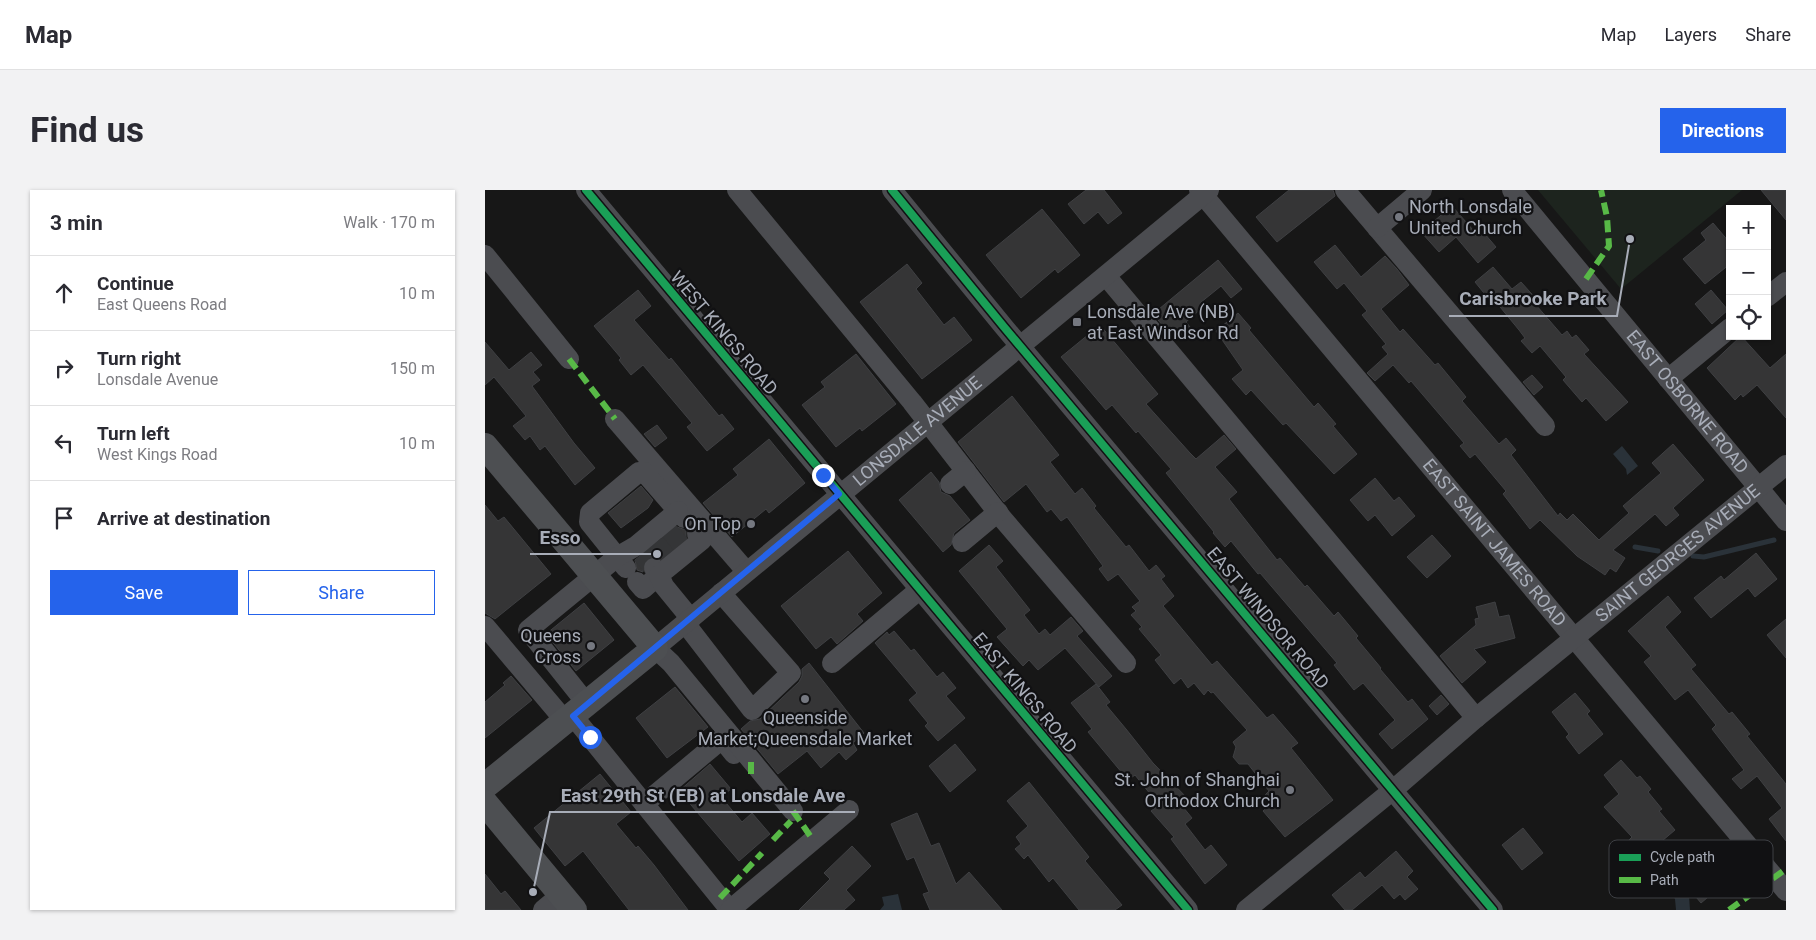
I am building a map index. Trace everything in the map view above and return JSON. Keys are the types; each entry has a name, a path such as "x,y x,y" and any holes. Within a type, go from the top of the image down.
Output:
{"main road":[{"path":"485,446 655,648"},
{"name":"LONSDALE AVENUE","path":"485,786 655,648"},
{"path":"485,803 559,905"}],"street":[{"name":"WEST KINGS ROAD","path":"586,190 839,494"},
{"path":"737,190 927,422 998,512 1126,663"},
{"name":"EAST WINDSOR ROAD","path":"892,190 1019,346 1493,910"},
{"path":"1345,190 1545,426"},
{"path":"1377,228 1422,190"},
{"name":"EAST OSBORNE ROAD","path":"1512,190 1786,521"},
{"name":"LONSDALE AVENUE","path":"655,648 1204,192"},
{"name":"EAST SAINT JAMES ROAD","path":"1204,192 1743,840"},
{"path":"485,255 569,359"},
{"path":"1105,276 1476,718"},
{"path":"1770,295 1786,282"},
{"path":"1668,379 1726,331"},
{"path":"615,419 746,571"},
{"name":"SAINT GEORGES AVENUE","path":"1246,910 1393,790 1476,718 1786,465"},
{"path":"950,484 966,471"},
{"path":"639,472 643,472 681,515 661,550 643,589 589,522 590,513 639,472"},
{"name":"EAST KINGS ROAD","path":"839,494 1188,910"},
{"path":"962,542 998,512"},
{"path":"575,714 528,630 593,576 627,569 661,550 700,537"},
{"path":"661,550 664,586 752,710 791,673 721,593"},
{"path":"832,663 919,590"},
{"path":"485,626 575,714 644,804 730,910 849,810"},
{"path":"644,804 722,739 792,816 671,663 655,648"},
{"name":"EAST SAINT JAMES ROAD","path":"1773,875 1786,891"}],"shaded area":[{"path":"1538,190 1742,190 1621,289"},
{"path":"1622,446 1638,466 1627,475 1626,469 1613,454"},
{"path":"898,894 902,910 880,910 884,905 882,897"},
{"path":"1689,898 1690,910 1676,910 1675,899"}],"building":[{"path":"1086,190 1104,190 1122,213 1108,224 1098,212 1084,224 1068,204"},
{"path":"1289,190 1333,190 1335,196 1277,242 1256,217"},
{"path":"1761,190 1786,190 1786,220"},
{"path":"1452,206 1473,230 1478,226 1496,247 1478,263 1456,237 1439,252 1421,232"},
{"path":"1042,209 1080,255 1058,273 1055,269 1021,298 986,255"},
{"path":"1713,223 1726,238 1726,267 1705,284 1683,259 1706,240 1701,233"},
{"path":"1335,245 1361,277 1385,256 1397,269 1409,285 1381,309 1400,332 1403,329 1435,365 1438,363 1466,397 1462,401 1499,444 1506,438 1516,450 1511,455 1558,516 1560,513 1567,520 1573,514 1599,540 1629,513 1623,506 1661,473 1652,463 1673,444 1704,480 1673,508 1679,515 1666,526 1655,514 1613,550 1625,558 1616,572 1610,568 1605,575 1577,556 1540,520 1530,529 1503,494 1506,491 1475,454 1470,458 1460,446 1464,443 1411,381 1409,383 1393,365 1375,381 1367,373 1388,354 1382,347 1386,344 1362,315 1367,311 1344,283 1337,289 1314,262"},
{"path":"1218,260 1242,289 1231,298 1221,286 1200,303 1203,307 1186,322 1190,327 1175,340 1153,314"},
{"path":"907,264 922,283 916,289 944,325 954,317 972,340 922,379 860,302"},
{"path":"1493,267 1512,289 1521,282 1539,302 1536,305 1562,335 1567,331 1572,338 1576,335 1589,350 1584,354 1628,402 1606,421 1586,398 1582,402 1563,380 1566,377 1540,346 1532,353 1521,341 1525,338 1519,330 1491,296 1488,298 1475,282"},
{"path":"638,290 651,306 634,320 669,360 671,358 719,416 722,414 734,429 707,451 687,427 692,423 643,365 631,375 619,360 621,358 594,326"},
{"path":"1711,290 1726,308 1726,312 1712,324 1695,304"},
{"path":"1238,313 1251,328 1249,330 1314,407 1318,403 1336,424 1333,426 1357,454 1334,474 1286,423 1283,425 1251,390 1246,395 1232,379 1243,370 1216,331"},
{"path":"1100,325 1158,394 1146,404 1196,459 1224,435 1236,449 1215,467 1237,492 1229,499 1277,560 1280,558 1334,616 1338,612 1358,636 1356,638 1380,669 1408,702 1412,699 1428,719 1392,749 1379,734 1395,720 1363,683 1354,690 1334,665 1337,663 1260,573 1258,574 1231,541 1225,547 1213,533 1166,473 1171,469 1138,431 1136,433 1112,405 1106,410 1061,357"},
{"path":"1737,340 1745,340 1770,368 1786,354 1786,418 1757,385 1743,397 1741,394 1735,400 1707,368"},
{"path":"485,342 509,370 531,352 542,365 533,372 540,380 532,386 595,468 575,485 545,446 540,450 530,436 525,440 513,426 526,416 494,377 485,385"},
{"path":"856,354 896,404 862,431 860,428 836,447 802,405 825,387 821,382"},
{"path":"1532,375 1543,387 1534,395 1523,382"},
{"path":"1012,396 1059,455 1050,462 1075,494 1082,488 1096,506 1094,508 1126,547 1129,545 1149,571 1156,565 1165,576 1161,579 1174,596 1163,606 1212,665 1217,661 1267,718 1273,714 1298,743 1291,748 1333,800 1285,837 1263,811 1270,804 1263,797 1269,791 1248,764 1239,764 1233,757 1236,747 1233,742 1247,730 1213,692 1211,693 1208,690 1204,695 1194,683 1188,688 1181,678 1174,684 1155,660 1161,655 1139,629 1142,627 1131,615 1136,611 1132,607 1140,601 1118,574 1108,581 1099,569 1103,566 1067,517 1061,521 1051,509 1047,512 1026,484 1004,502 958,442"},
{"path":"657,425 667,438 655,447 644,434"},
{"path":"769,439 805,483 769,513 766,509 732,537 703,503 738,475 733,469"},
{"path":"931,472 939,482 941,492 950,496 970,520 954,533 951,545 943,552 899,500"},
{"path":"1375,478 1394,501 1399,497 1415,516 1392,536 1375,515 1368,521 1350,500"},
{"path":"641,486 653,500 648,508 621,528 608,513"},
{"path":"485,505 498,521 504,517 551,574 495,619 485,613"},
{"path":"677,527 686,530 686,538 661,558 653,556 647,559 643,564 643,572 637,570 635,560"},
{"path":"1432,535 1451,556 1427,578 1407,557"},
{"path":"989,545 1003,561 996,567 1030,610 1024,615 1039,634 1045,629 1050,635 1071,617 1083,631 1077,636 1112,676 1099,687 1065,648 1038,670 1029,660 1023,666 997,637 1007,629 959,571"},
{"path":"848,551 882,593 857,614 863,621 837,644 831,637 816,649 781,606"},
{"path":"1756,553 1777,579 1755,597 1748,588 1711,618 1694,598 1721,576 1724,580"},
{"path":"1668,596 1681,612 1665,627 1696,665 1691,669 1729,714 1732,712 1750,734 1747,736 1786,784 1786,841 1769,819 1782,808 1757,776 1741,789 1732,779 1744,770 1712,729 1716,725 1688,690 1675,700 1644,662 1651,656 1628,631"},
{"path":"1495,602 1499,617 1509,615 1515,638 1474,649 1486,662 1462,683 1440,656 1476,625 1475,619 1479,618 1476,607"},
{"path":"584,603 614,640 576,671 546,634"},
{"path":"1786,619 1786,658 1767,635"},
{"path":"894,631 911,651 914,649 937,677 943,672 956,688 946,696 965,718 938,741 925,726 928,723 909,700 917,693 875,643 887,632 889,635"},
{"path":"809,663 864,733 853,743 857,750 846,760 839,752 821,768 807,751 778,774 741,729 750,721 760,719 799,682 802,676 802,669"},
{"path":"511,676 532,700 485,738 485,702 505,685 503,683"},
{"path":"1096,684 1110,702 1106,705 1153,763 1190,801 1183,807 1192,818 1185,824 1205,850 1211,845 1227,865 1205,884 1171,839 1174,837 1151,811 1159,805 1135,775 1128,780 1088,732 1092,729 1071,703"},
{"path":"675,687 708,727 667,758 636,718"},
{"path":"1575,693 1590,711 1587,714 1603,734 1579,754 1566,737 1569,734 1552,712"},
{"path":"1441,695 1449,704 1437,715 1429,706"},
{"path":"955,744 976,770 950,792 929,766"},
{"path":"1621,760 1637,778 1640,776 1651,789 1648,792 1662,809 1659,811 1675,830 1663,840 1629,840 1632,837 1604,807 1619,794 1604,775"},
{"path":"710,764 731,789 721,797 742,822 752,813 770,834 739,861 679,791"},
{"path":"600,774 631,812 616,824 636,848 638,846 654,865 688,910 629,910 583,851 565,866 534,828"},
{"path":"1029,782 1089,857 1085,861 1122,905 1115,910 1079,910 1053,878 1049,882 1028,855 1024,859 1015,849 1021,844 1016,837 1028,826 1007,801"},
{"path":"917,813 931,846 939,843 956,884 969,872 1002,910 930,910 923,894 929,892 914,857 907,860 891,824"},
{"path":"1523,828 1543,853 1522,870 1502,845"},
{"path":"852,846 871,866 846,890 855,900 844,910 799,910 830,879 824,873"},
{"path":"1396,851 1413,871 1407,877 1418,889 1405,900 1400,894 1394,899 1382,885 1352,910 1345,910 1332,895 1360,872 1365,878"},
{"path":"485,874 501,894 505,891 521,910 485,910"},
{"path":"1697,898 1707,898 1701,903"}],"waterway":[{"path":"1693,556 1704,557 1774,540"},
{"path":"1635,547 1658,551"}],"tunnel":[{"path":"668,531 681,546"},
{"path":"655,543 667,558"},
{"path":"642,554 654,568"}],"marked path":[{"path":"1586,279 1609,246 1607,217 1601,190"},
{"path":"569,359 615,419"},
{"path":"751,762 751,774"},
{"path":"793,811 813,840"},
{"path":"773,840 791,821"},
{"path":"720,898 762,853"},
{"path":"1773,878 1786,869"},
{"path":"1729,910 1746,898"}],"cycle path":[{"path":"586,190 1188,910"},
{"path":"892,190 1004,327 1493,910"}],"place":[{"name":"North Lonsdale United Church","path":"1399,217"},
{"name":"Carisbrooke Park","path":"1630,239"},
{"name":"Lonsdale Ave (NB) at East Windsor Rd","path":"1077,322"},
{"name":"On Top","path":"751,524"},
{"name":"Esso","path":"657,554"},
{"name":"Queens Cross","path":"591,646"},
{"name":"Queenside Market;Queensdale Market","path":"805,699"},
{"name":"St. John of Shanghai Orthodox Church","path":"1290,790"},
{"name":"East 29th St (EB) at Lonsdale Ave","path":"533,892"}],"route":[{"path":"590,737 573,716 839,494 823,475"}]}
